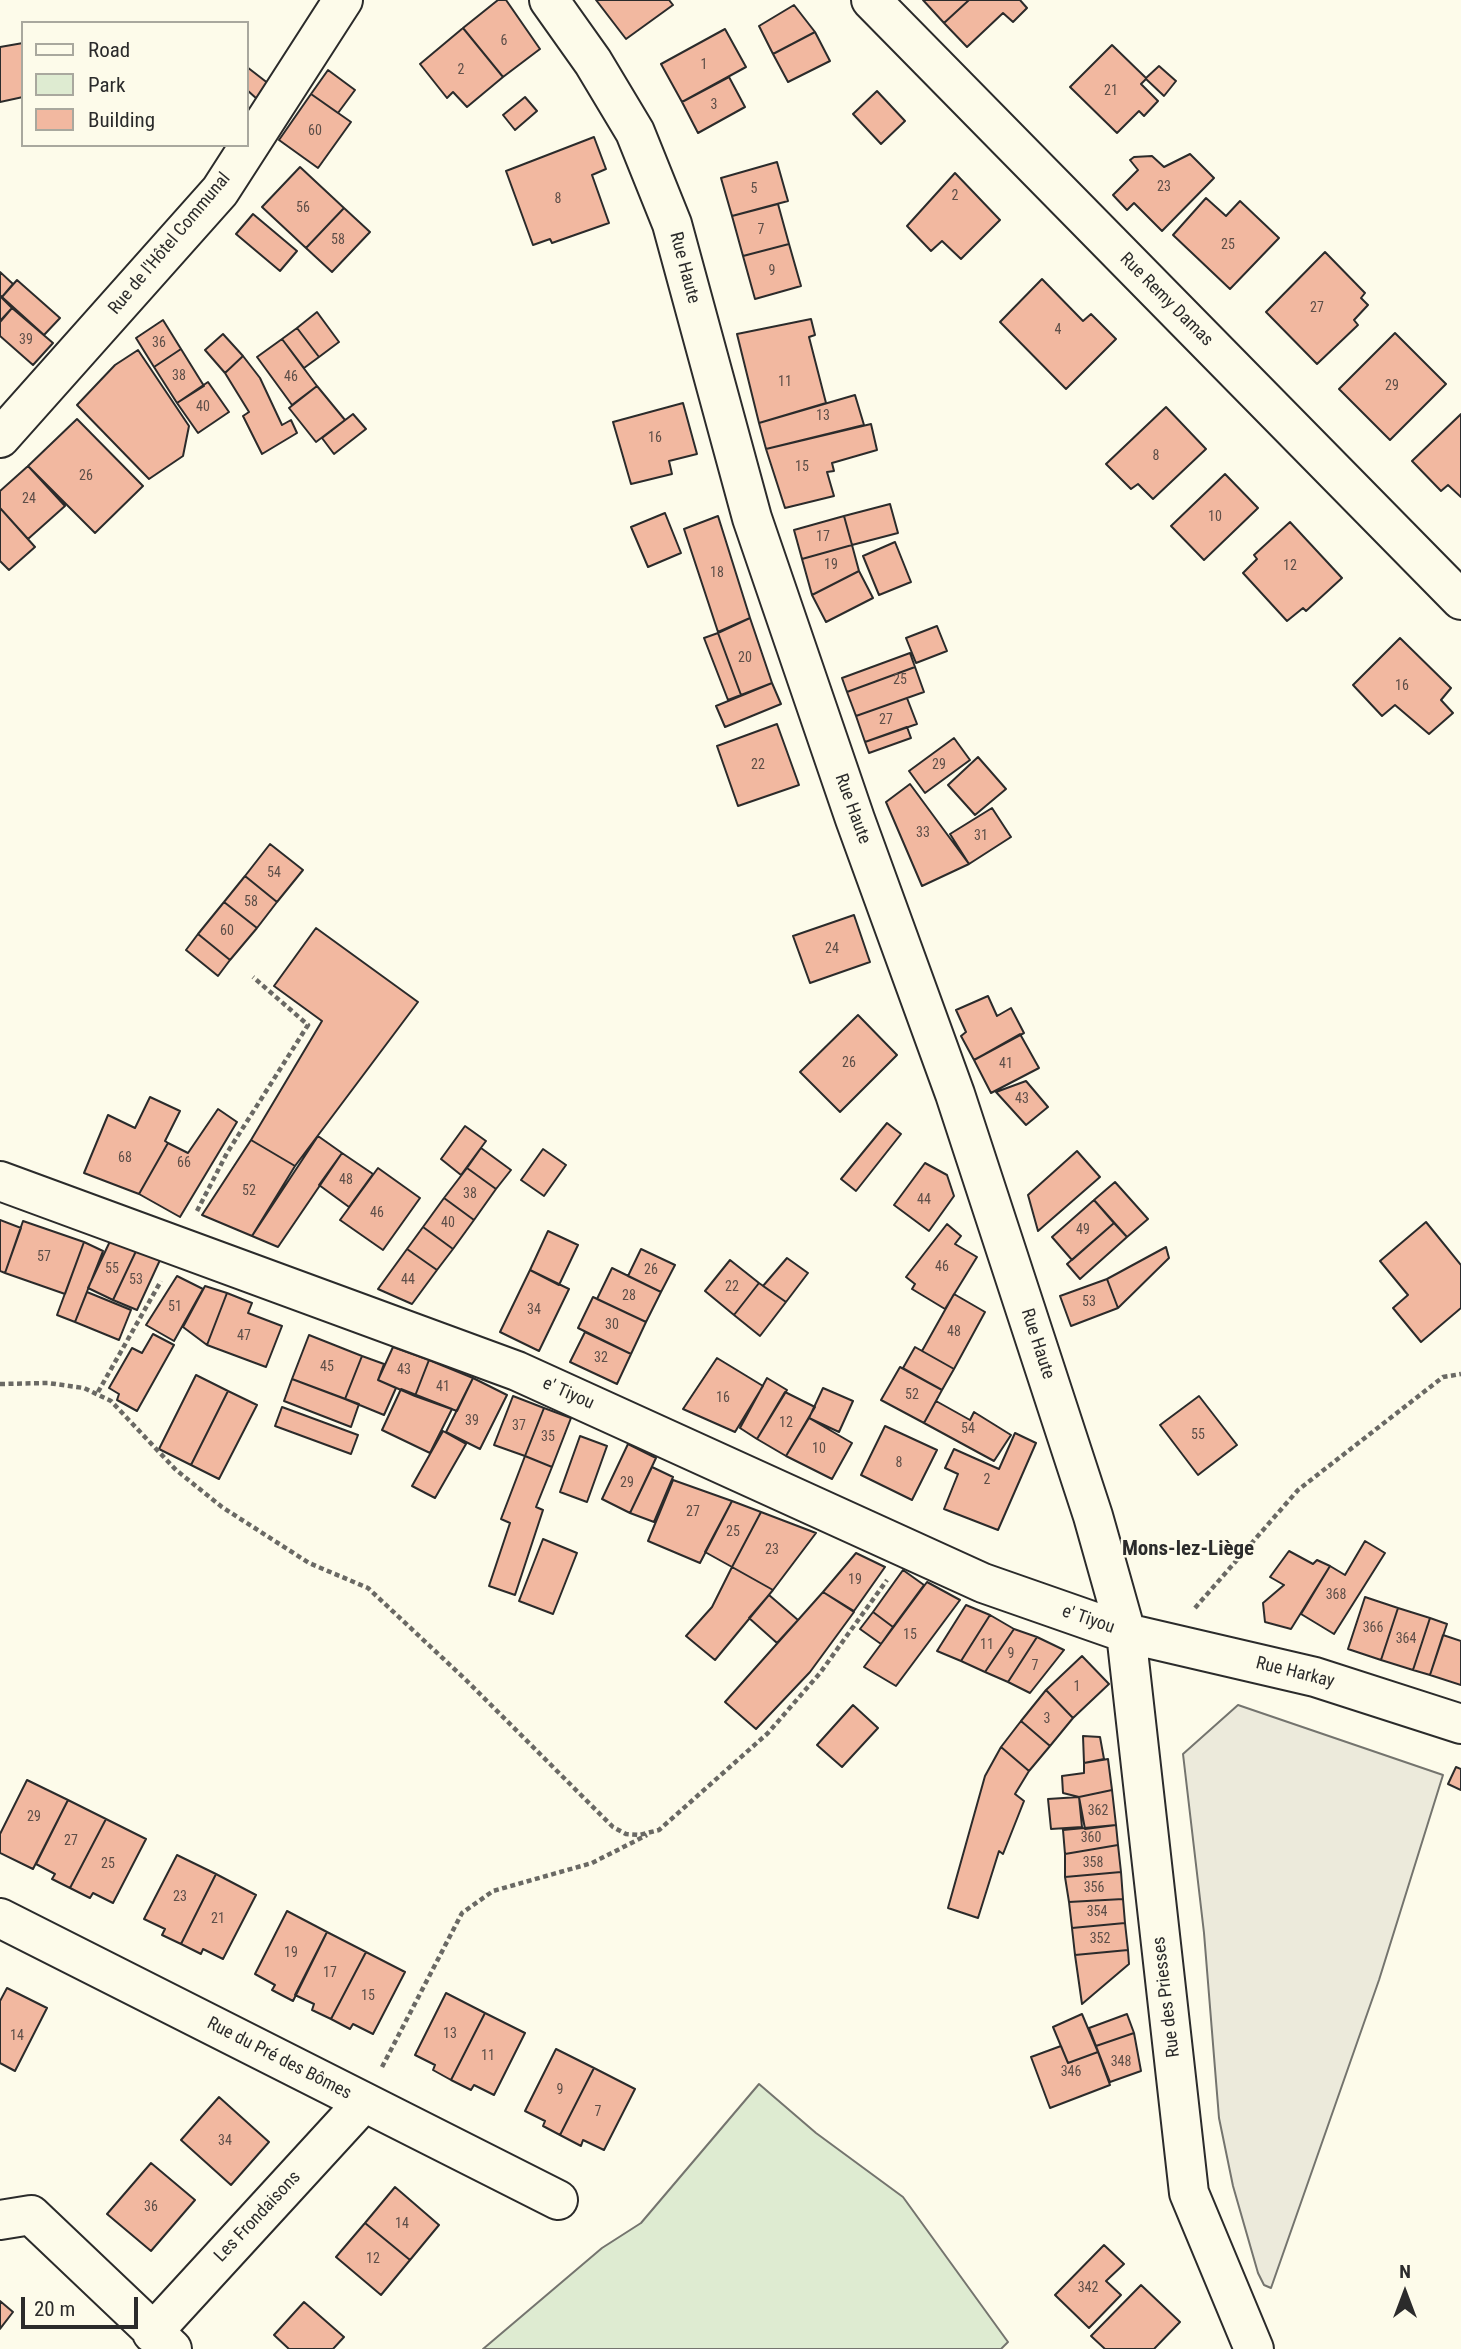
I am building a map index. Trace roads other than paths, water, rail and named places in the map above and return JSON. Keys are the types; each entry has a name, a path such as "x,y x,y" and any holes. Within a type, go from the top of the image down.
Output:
{"street":[{"name":"Rue de l'Hôtel Communal","path":"0,438 220,191 343,0"},
{"name":"Rue Haute","path":"549,0 593,62 635,132 672,224 752,517 855,819 960,1107 1089,1505 1126,1633"},
{"name":"Rue Remy Damas","path":"871,0 1461,600"},
{"name":"e' Tiyou","path":"0,1181 517,1371 984,1583 1126,1633"},
{"name":"Rue Harkay","path":"1126,1633 1315,1676 1461,1724"},
{"name":"Rue des Priesses","path":"1126,1633 1189,2193 1254,2349"},
{"name":"Rue du Pré des Bômes","path":"0,1918 558,2200"},
{"name":"Les Frondaisons","path":"0,2220 31,2216 162,2341 364,2102"}],"district":[{"name":"Mons-lez-Liège","path":"1188,1550"}]}
